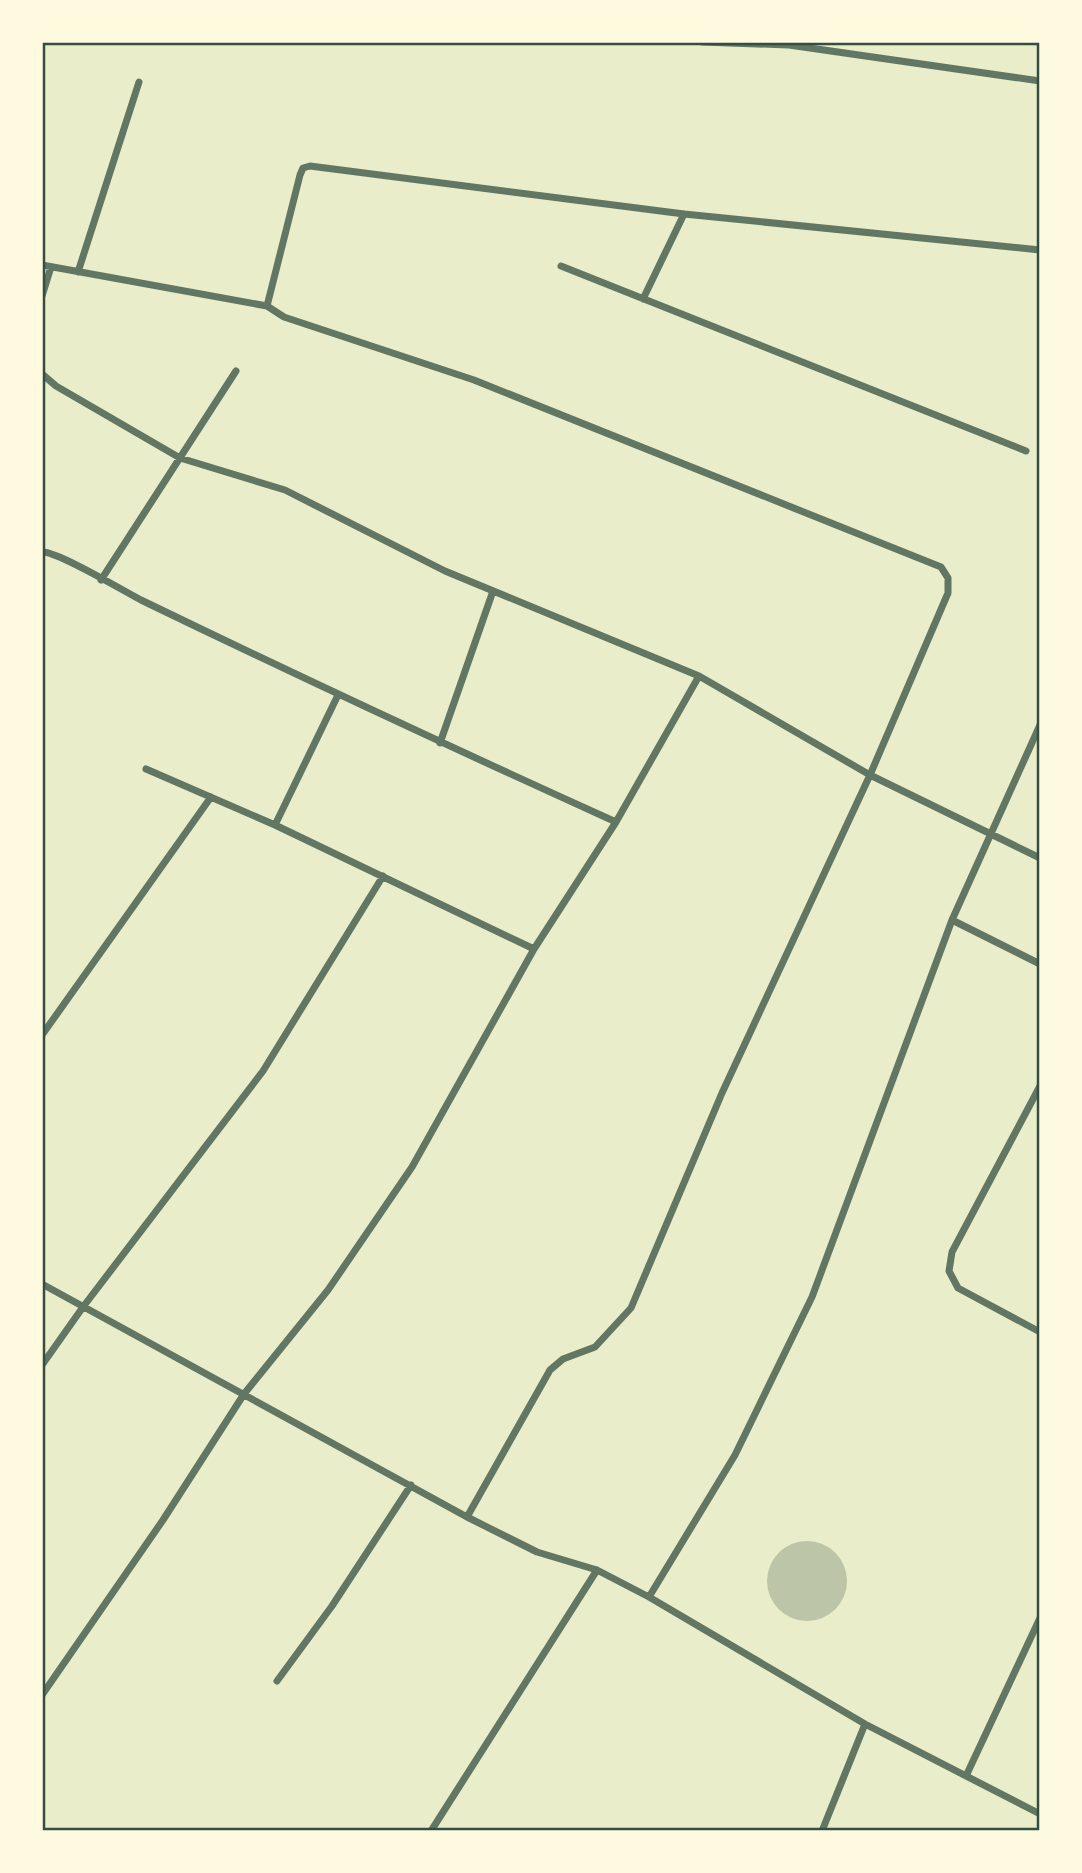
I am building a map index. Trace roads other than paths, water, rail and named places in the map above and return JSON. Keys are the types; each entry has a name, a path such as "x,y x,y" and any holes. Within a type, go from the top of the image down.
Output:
{"street":[{"path":"702,42 789,45 1040,81"},
{"path":"78,272 139,82"},
{"path":"267,306 300,175 303,169 310,166 684,214 1040,250"},
{"path":"643,299 684,214"},
{"path":"42,265 267,306 284,317 474,380 941,567 948,578 948,593 870,775 722,1093 631,1308 595,1347 563,1359 550,1370 467,1517"},
{"path":"561,266 1026,451"},
{"path":"42,296 51,267"},
{"path":"101,580 236,372"},
{"path":"42,373 56,386 180,458 285,489 444,571 699,676 870,775 1040,858"},
{"path":"42,552 53,552 101,580 338,695 616,822"},
{"path":"440,743 493,591"},
{"path":"42,1695 163,1520 244,1394 328,1290 411,1167 534,949 616,822 699,676"},
{"path":"275,825 338,695"},
{"path":"649,1597 734,1455 812,1297 952,920 1040,725"},
{"path":"146,769 275,825 534,949"},
{"path":"42,1035 211,797"},
{"path":"42,1365 263,1071 383,876"},
{"path":"952,920 1040,964"},
{"path":"1040,1086 951,1252 949,1271 958,1288 1040,1332"},
{"path":"42,1284 467,1517 537,1552 597,1570 649,1597 865,1724 1040,1814"},
{"path":"277,1681 332,1606 411,1485"},
{"path":"431,1831 597,1570"},
{"path":"966,1776 1040,1618"},
{"path":"822,1831 865,1724"}]}
